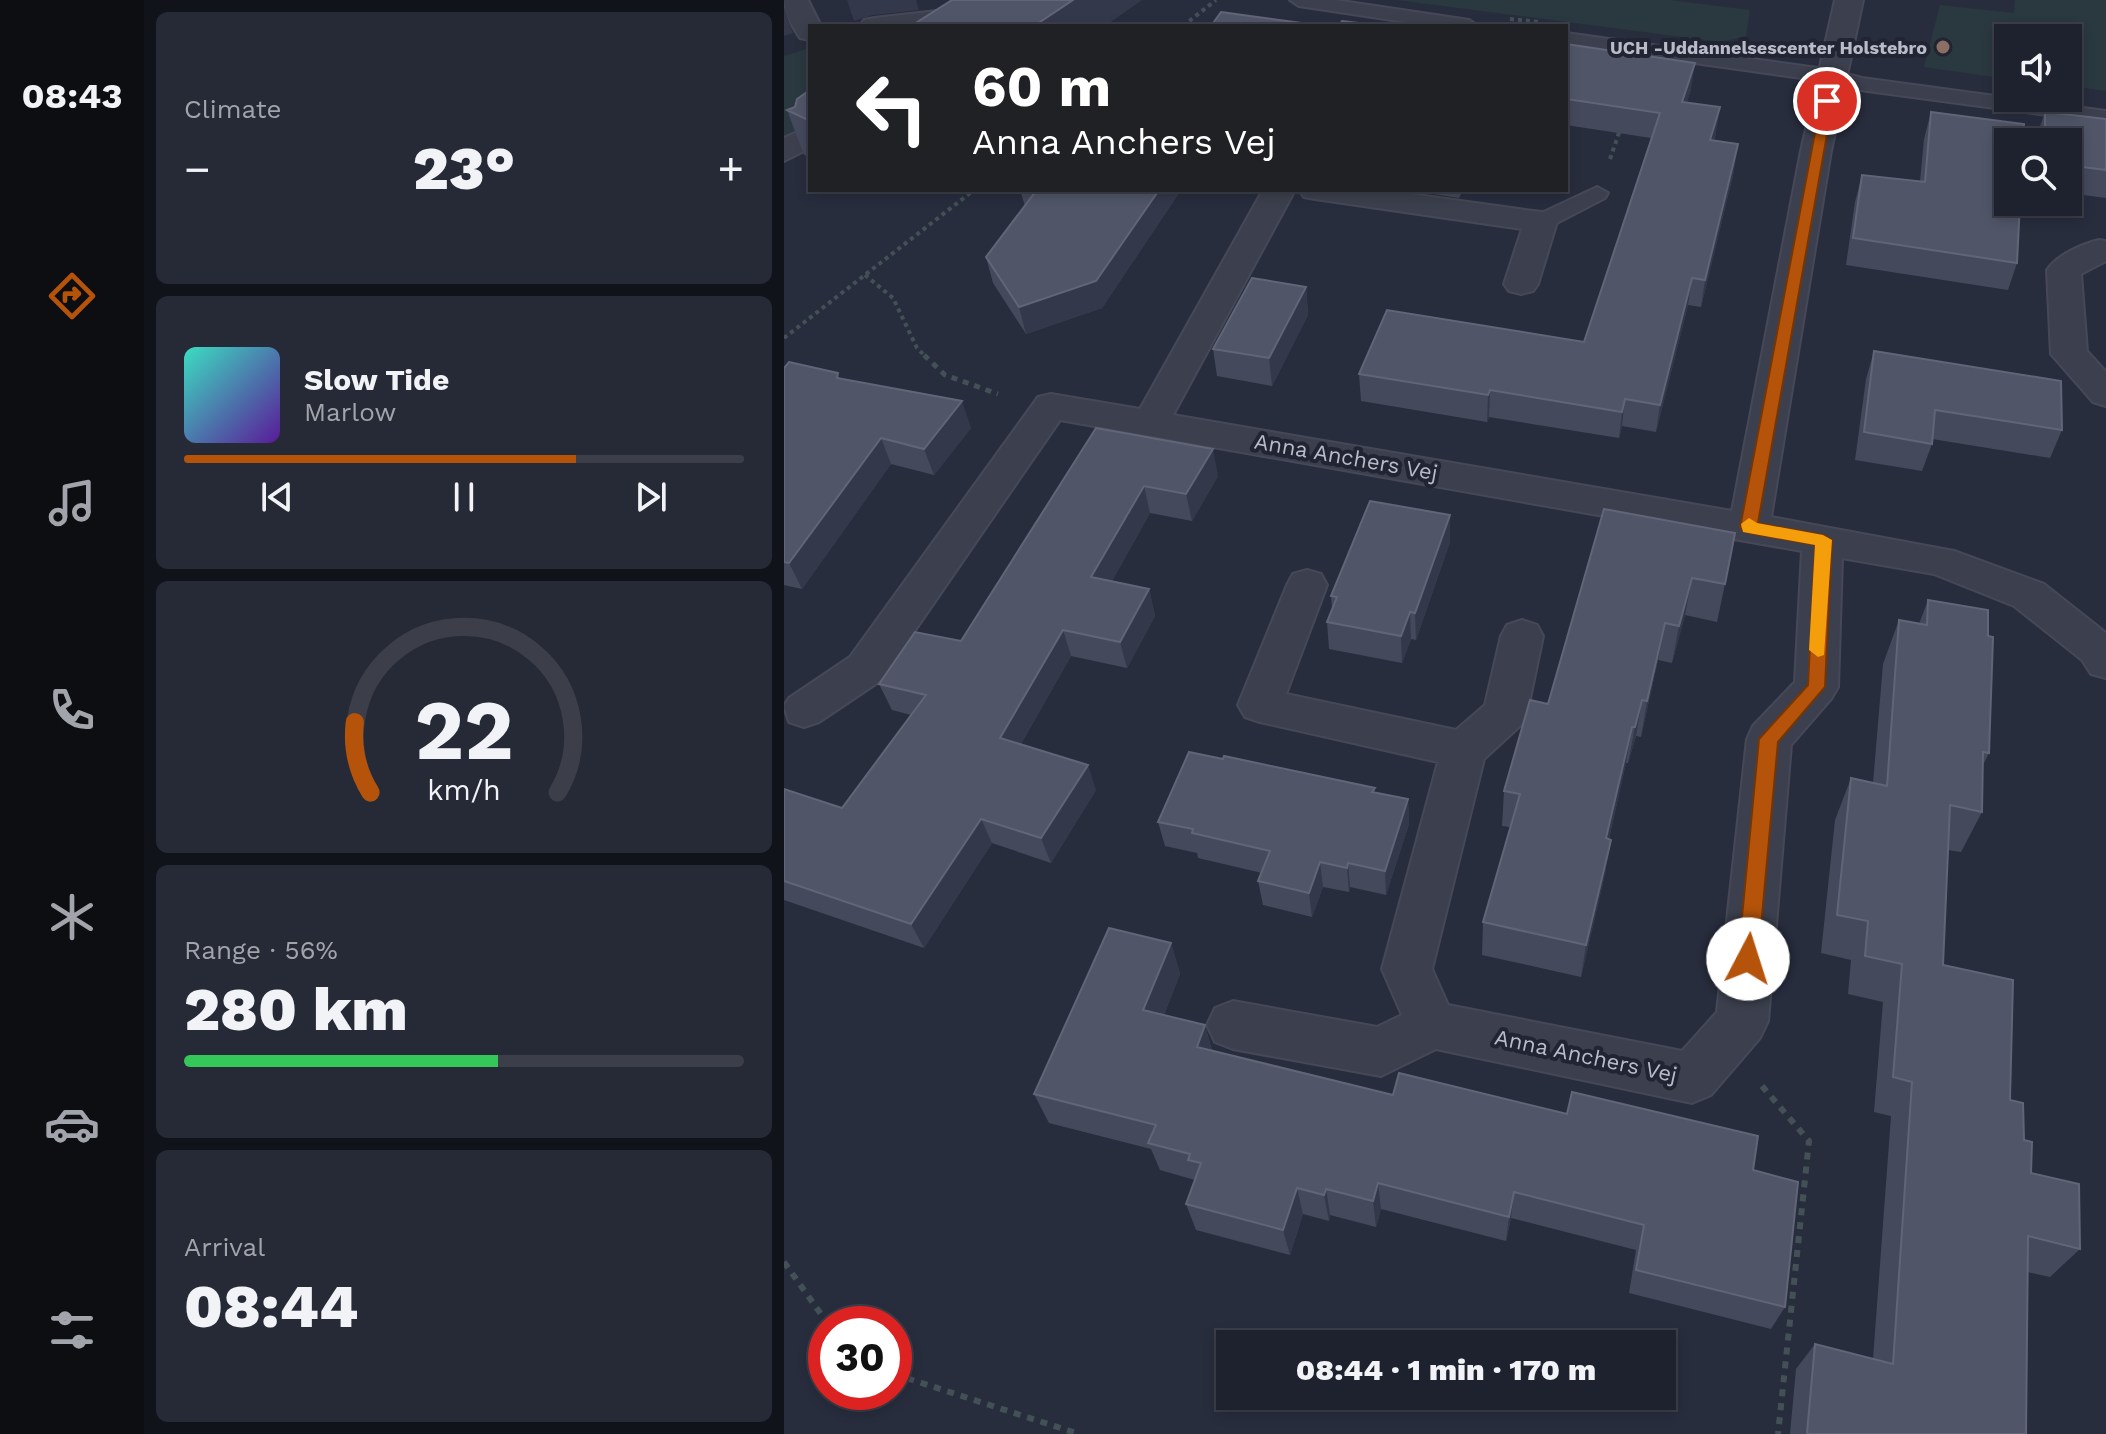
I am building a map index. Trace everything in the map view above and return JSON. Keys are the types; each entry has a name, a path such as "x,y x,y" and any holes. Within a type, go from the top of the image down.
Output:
{"street":[{"path":"794,0 808,28"},
{"path":"1749,528 1832,76 1849,0"},
{"path":"887,24 947,15"},
{"path":"784,48 808,41"},
{"path":"784,152 808,136"},
{"path":"1151,422 1278,192"},
{"path":"1329,192 1541,222 1521,284"},
{"path":"2106,251 2099,250 2064,270 2069,354 2106,394"},
{"path":"804,710 865,669 1051,406"},
{"name":"Anna Anchers Vej","path":"1051,406 1940,561 2029,595 2103,641"},
{"name":"Anna Anchers Vej","path":"1432,1025 1692,1078 1742,1021 1769,739 1816,687 1823,540"},
{"path":"1307,585 1260,705 1464,750"},
{"path":"1233,1025 1381,1052 1432,1025 1407,969 1464,750 1505,713 1522,636"}],"lane":[{"path":"1299,0 1456,24"},
{"path":"1568,39 1832,76 1860,84 2106,117"},
{"path":"1541,222 1597,193"}],"path":[{"path":"1186,24 1216,0"},
{"path":"1597,193 1650,51"},
{"path":"784,338 971,192"},
{"path":"865,275 893,298 917,348 945,375 977,389 1051,406"},
{"path":"1725,1041 1809,1141 1778,1434"},
{"path":"784,1262 815,1306"},
{"path":"912,1380 1079,1434"}],"shaded area":[{"path":"1397,0 1670,0 1750,10 1746,36 1722,42"},
{"path":"2015,0 2106,0 2106,91 2082,88 2082,24 1994,24 1994,77 1924,67 1940,5 2014,13"},
{"path":"808,49 808,131 784,143 784,56"}],"building":[{"path":"952,0 1073,0 1037,24 914,24"},
{"path":"1221,12 1309,24 1212,24"},
{"path":"1568,44 1695,63 1682,102 1720,107 1710,140 1738,144 1705,280 1692,278 1660,405 1625,399 1622,412 1490,390 1488,395 1359,374 1387,310 1584,342 1660,113 1568,99"},
{"path":"808,91 808,120 787,110 795,107 797,99"},
{"path":"1931,112 2024,124 2024,128 1994,128 1994,216 2019,216 2017,263 1853,238 1862,175 1925,182"},
{"path":"2045,112 2106,119 2106,170 2082,167 2082,128 2045,128"},
{"path":"1035,192 1158,192 1096,281 1019,307 986,257"},
{"path":"1252,278 1306,287 1269,358 1213,349"},
{"path":"1874,351 2061,381 2062,430 1935,410 1932,444 1864,432"},
{"path":"789,362 838,373 837,378 962,401 924,449 881,438 789,563 784,562 784,368"},
{"path":"1096,428 1213,449 1186,494 1144,486 1091,577 1149,589 1120,642 1063,630 1000,738 1088,765 1041,838 981,819 911,924 784,881 784,789 842,808 926,695 879,684 915,632 961,641"},
{"path":"1370,501 1450,515 1415,613 1410,612 1401,636 1327,622 1337,597 1331,596"},
{"path":"1604,509 1735,533 1725,584 1692,578 1679,626 1665,623 1647,701 1642,700 1635,727 1632,727 1606,838 1611,840 1586,945 1483,922 1520,794 1504,791 1530,700 1548,704"},
{"path":"1928,600 1988,610 1988,636 1993,637 1989,753 1983,752 1982,812 1950,805 1943,965 2013,980 2010,1100 2023,1103 2024,1140 2032,1142 2031,1173 2079,1184 2080,1249 2028,1236 2026,1434 1809,1434 1815,1344 1893,1364 1912,1082 1893,1077 1902,964 1865,956 1868,921 1837,915 1851,778 1887,786 1899,620 1927,625"},
{"path":"1189,752 1223,759 1224,756 1375,788 1372,792 1408,799 1385,871 1348,863 1347,868 1320,862 1309,893 1258,881 1270,851 1158,822"},
{"path":"1109,928 1171,943 1143,1010 1205,1025 1197,1047 1393,1095 1399,1073 1567,1114 1572,1092 1758,1136 1753,1170 1798,1182 1785,1307 1636,1270 1644,1225 1514,1192 1509,1217 1378,1183 1373,1201 1326,1189 1324,1195 1297,1188 1283,1230 1186,1204 1201,1163 1188,1160 1190,1154 1148,1143 1156,1125 1034,1094"}],"slow traffic":[{"path":"1749,524 1749,528 1823,540 1818,650"}],"place":[{"name":"UCH -Uddannelsescenter Holstebro","path":"1943,47"}],"route":[{"path":"1748,959 1769,739 1816,687 1823,540 1749,528 1750,509 1827,101"}]}
